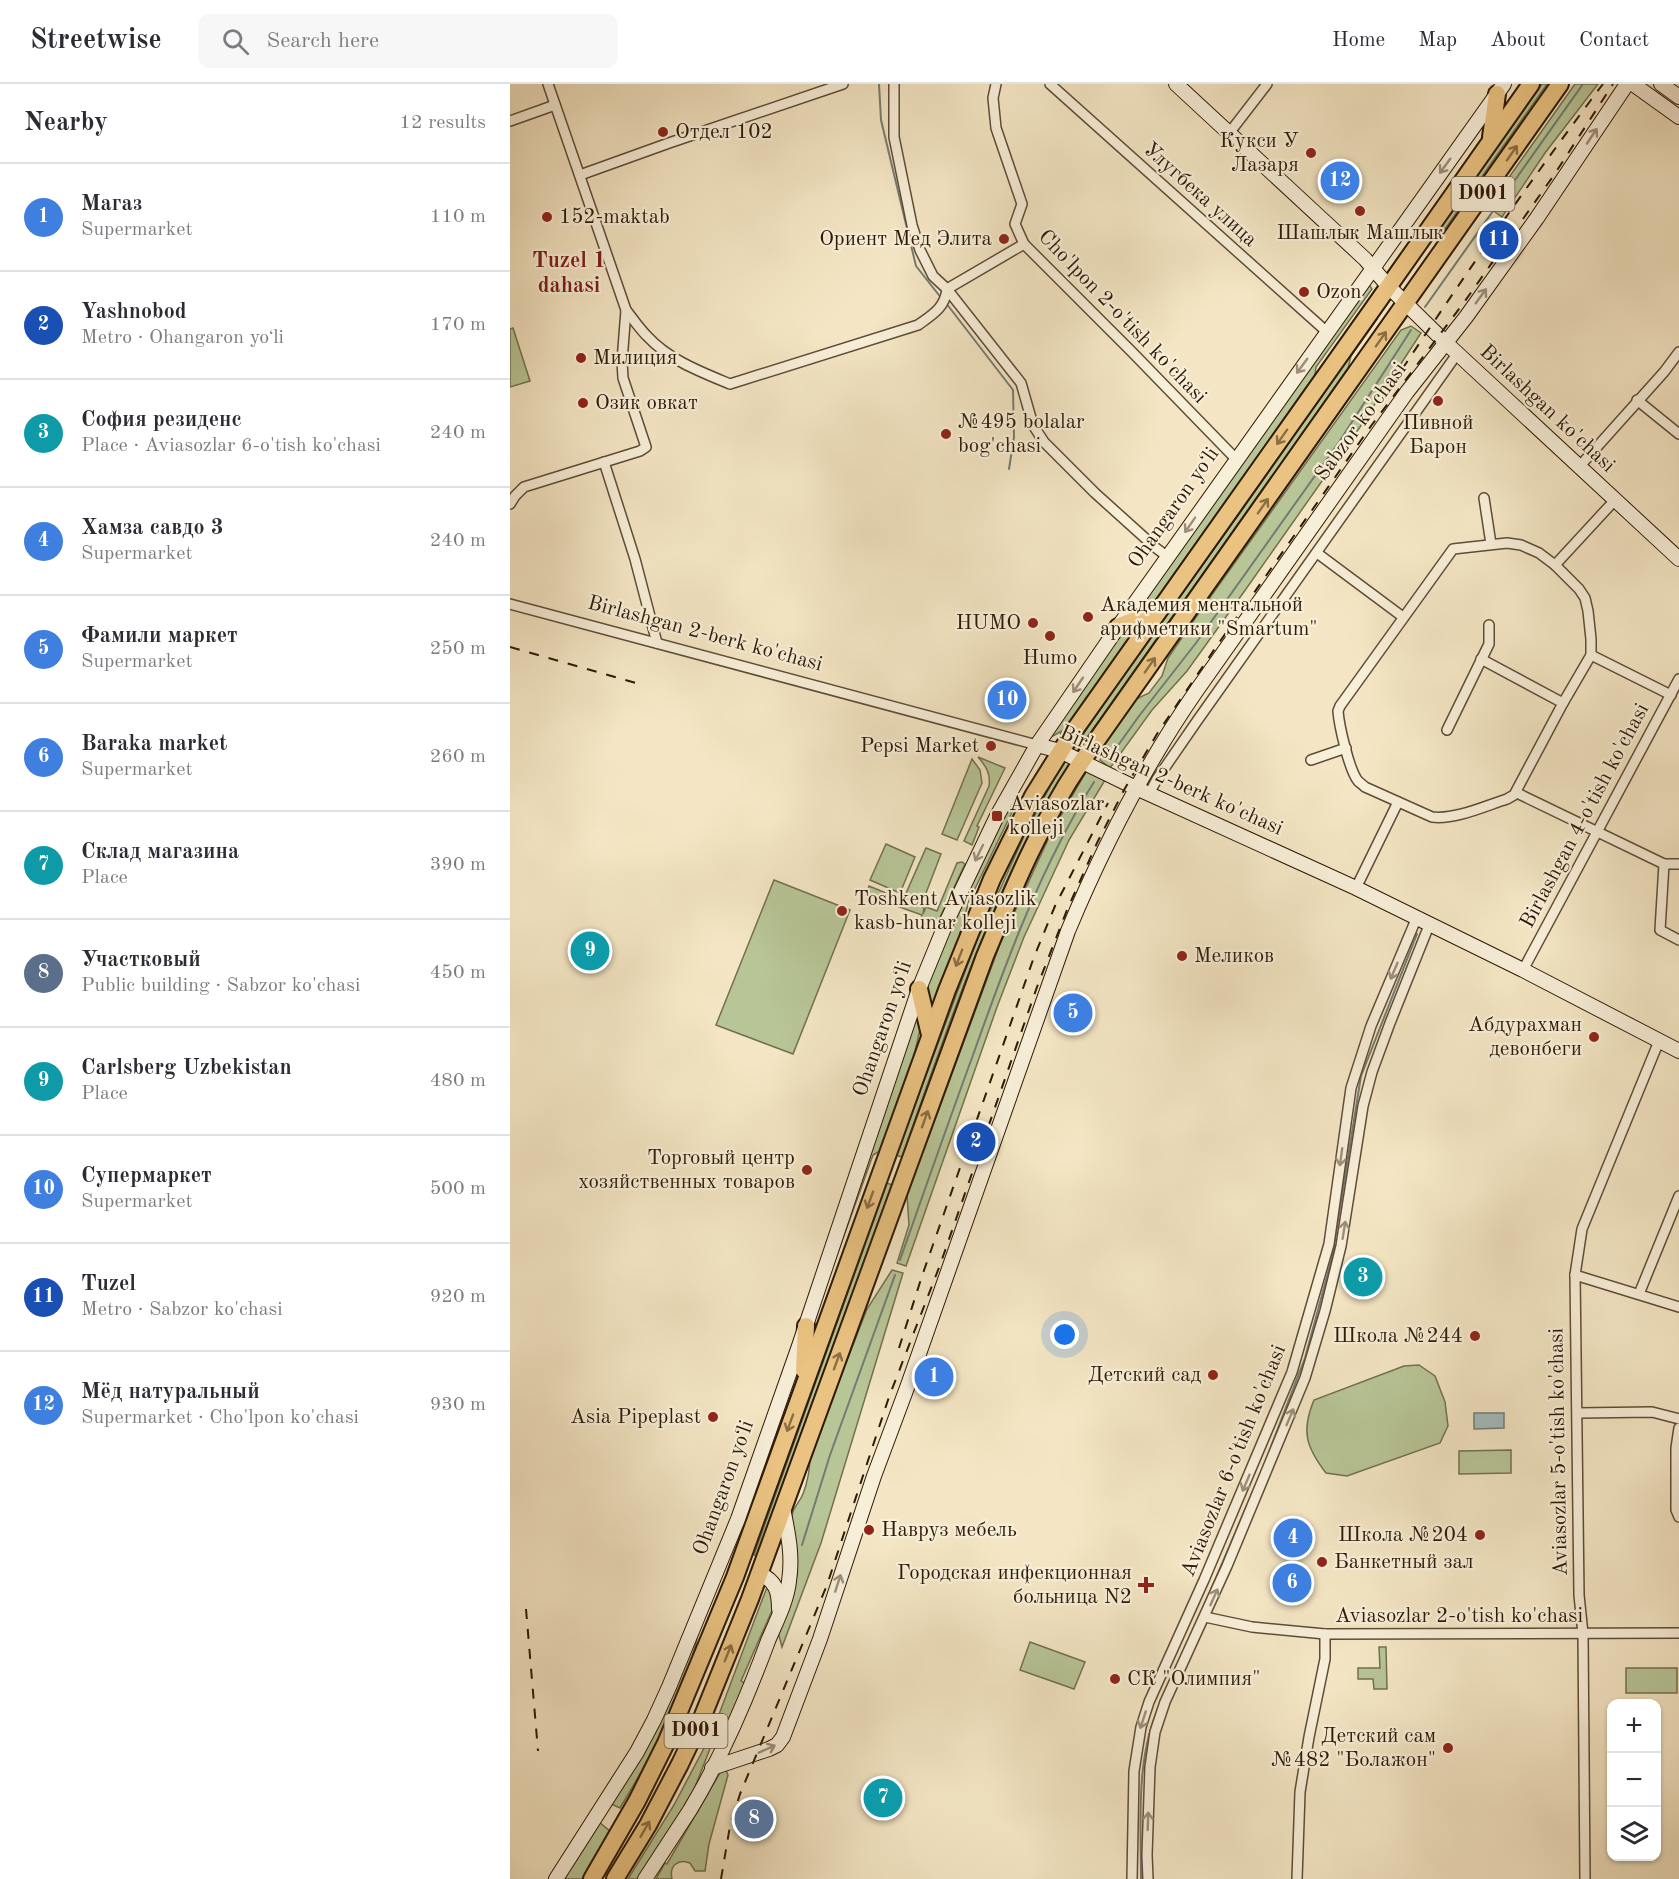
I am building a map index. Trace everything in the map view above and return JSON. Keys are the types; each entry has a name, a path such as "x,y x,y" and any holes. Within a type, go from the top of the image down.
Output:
{"highway":[{"name":"Ohangaron yoʻli","path":"592,1879 637,1801 682,1709 735,1577 884,1162 978,910 1033,796 1079,723 1531,84"},
{"name":"D001","path":"615,1879 652,1817 691,1742 759,1574 960,1023 1011,896 1048,818 1082,761 1560,84"},
{"path":"1491,140 1500,89"},
{"path":"1118,627 1160,610"},
{"path":"919,989 930,1036"},
{"path":"884,1162 888,1167 897,1169 910,1158"},
{"path":"802,1388 806,1326"},
{"path":"735,1577 759,1574"}],"main road":[{"name":"Birlashgan ko'chasi","path":"1176,84 1373,267 1389,287 1457,354 1679,559"},
{"name":"Sabzor ko'chasi","path":"712,1768 769,1749 783,1737 820,1639 874,1476 1068,931 1088,883 1142,791 1183,710 1379,431 1466,317 1537,218 1627,84"},
{"path":"1633,84 1679,117"},
{"path":"1661,84 1679,97"},
{"name":"Ohangaron yoʻli","path":"556,1879 637,1752 662,1704 738,1519 806,1326 919,989 961,889 997,816 1037,745 1118,627 1500,89"},
{"name":"Birlashgan 2-berk ko'chasi","path":"1037,745 1060,751 1142,791 1356,888 1523,970 1679,1051"},
{"path":"649,1876 712,1768 755,1678 779,1614 789,1584 791,1567 790,1540 783,1509"},
{"path":"759,1574 775,1585 779,1614"}],"street":[{"path":"580,175 687,136 843,84"},
{"path":"894,84 894,137 912,225 920,250 933,276 1021,382 1033,425 1044,442 1095,493 1168,557"},
{"name":"Cho'lpon 2-o'tish ko'chasi","path":"996,84 993,98 996,128 1022,204 1016,224 1024,244 1236,459"},
{"name":"Улугбека улица","path":"1050,84 1327,332"},
{"path":"1230,132 1267,84"},
{"path":"550,85 626,310 648,337 669,355 730,384 918,325 941,308 946,294 1024,244"},
{"path":"510,121 555,105"},
{"path":"510,504 524,487 640,451 646,447 623,378 626,310"},
{"path":"1579,467 1664,372 1679,352"},
{"path":"1142,791 1157,779 1457,354"},
{"path":"1637,400 1679,434"},
{"path":"604,462 635,559 657,643"},
{"path":"1484,498 1491,544"},
{"path":"1555,565 1615,500"},
{"path":"1507,543 1521,545 1539,552 1555,565 1585,598 1590,623 1591,655 1563,703 1517,793 1507,799 1442,818 1432,817 1358,782 1346,748 1339,718 1340,706 1453,549 1507,543"},
{"path":"1317,553 1403,617"},
{"name":"Birlashgan 2-berk ko'chasi","path":"510,604 1037,745"},
{"path":"1447,730 1489,644 1489,625"},
{"path":"1591,655 1671,695"},
{"path":"1481,659 1563,703"},
{"path":"1218,660 1234,670"},
{"name":"Birlashgan 4-o'tish ko'chasi","path":"1523,970 1679,680"},
{"path":"1311,760 1346,748"},
{"path":"1517,793 1664,864 1679,864"},
{"path":"1356,888 1398,802"},
{"path":"1664,864 1660,930 1679,940"},
{"name":"Aviasozlar 6-o'tish ko'chasi","path":"1148,1879 1150,1767 1153,1742 1192,1627 1297,1401 1329,1244 1349,1099 1390,1023 1423,920"},
{"name":"Aviasozlar 6-o'tish ko'chasi","path":"1132,1879 1134,1771 1138,1737 1149,1702 1192,1627 1205,1617 1285,1393 1307,1351 1341,1246 1363,1106 1364,1070 1371,1026 1423,920"},
{"name":"Aviasozlar 5-o'tish ko'chasi","path":"1586,1879 1583,1634 1579,1595 1575,1275 1582,1229 1659,1041"},
{"path":"1639,1294 1679,1196"},
{"path":"1575,1275 1679,1307"},
{"path":"1578,1413 1652,1412 1679,1419"},
{"path":"1679,1428 1676,1448 1676,1510 1679,1517"},
{"name":"Aviasozlar 2-o'tish ko'chasi","path":"1205,1617 1252,1627 1325,1634 1679,1633"},
{"path":"1297,1879 1300,1792 1325,1659 1325,1634"}],"green space":[{"path":"1542,84 1547,84 1438,239 1440,228"},
{"path":"1575,84 1598,84 1545,153 1502,217 1488,207"},
{"path":"1368,283 1372,289 1316,367 1314,382 1152,608 1134,613"},
{"path":"1376,318 1351,356 1348,368 1081,746 1052,792 1022,850 983,936 902,1157 896,1155 977,940 1025,834 1054,779 1122,677"},
{"path":"1411,326 1421,333 1360,427 1187,671 1152,710 1110,768 1100,760 1103,754 1098,751 1136,699 1149,693 1162,676 1168,658 1201,610 1401,330"},
{"path":"513,328 530,381 510,387 510,329"},
{"path":"1142,624 1064,730 1049,738 1124,630"},
{"path":"978,757 1005,768 977,826 979,827 972,845 964,841 989,786 987,770"},
{"path":"972,759 980,770 982,783 957,840 942,834"},
{"path":"1091,763 1108,775 1069,840 1024,937 906,1266 897,1263 909,1225 907,1195 1000,944 1051,833"},
{"path":"1011,804 1015,806 969,901 957,944 933,1010 924,991 952,922"},
{"path":"886,844 915,857 900,893 870,880"},
{"path":"926,848 941,854 921,906 924,908 923,914 926,907 937,911 957,863 965,864 935,928 920,922 922,915 866,895 869,886 903,900"},
{"path":"774,880 850,910 793,1054 716,1025"},
{"path":"917,1014 921,1025 913,1060 880,1151 873,1155 810,1330"},
{"path":"887,1183 892,1185 758,1557 754,1555"},
{"path":"892,1270 903,1273 821,1543 782,1647 778,1632 795,1566 792,1515 806,1484 810,1455 867,1309"},
{"path":"1419,1365 1435,1376 1445,1402 1448,1426 1440,1443 1347,1476 1326,1473 1314,1455 1308,1438 1308,1421 1314,1400 1404,1366"},
{"path":"1511,1450 1511,1473 1459,1474 1459,1451"},
{"path":"767,1587 774,1606 741,1681 747,1684 722,1740 715,1736 691,1797 640,1879 628,1879 674,1805 712,1733"},
{"path":"700,1627 687,1674 662,1733 620,1808 611,1804"},
{"path":"1030,1642 1085,1662 1074,1689 1020,1670"},
{"path":"1379,1647 1386,1647 1387,1689 1374,1689 1373,1679 1358,1679 1358,1668 1380,1668"},
{"path":"1626,1668 1677,1668 1677,1693 1626,1693"},
{"path":"726,1770 728,1775 709,1844 705,1871 695,1871 690,1863 678,1862 673,1867 672,1879 656,1879 721,1771"},
{"path":"599,1822 611,1832 582,1879 563,1879"}],"water":[{"path":"1474,1413 1504,1413 1504,1428 1474,1429"}],"waterway":[{"path":"879,84 881,120 916,266 942,299"},
{"path":"1425,307 1583,84"},
{"path":"946,303 1013,390 1014,437 1009,469"},
{"path":"1109,758 1196,643 1339,442 1411,330"},
{"path":"900,1260 998,985 1026,915 1057,847 1094,782"},
{"path":"1204,1606 1262,1470 1305,1358 1332,1258 1361,1076 1417,934"},
{"path":"802,1545 830,1455 895,1275"},
{"path":"1141,1879 1140,1811 1143,1766 1147,1744 1161,1702"}],"railway":[{"path":"1391,386 1495,233 1603,84"},
{"path":"721,1879 730,1826 740,1794 827,1585 889,1397 940,1265 1037,987 1067,910 1097,843 1124,790 1157,734 1216,647 1371,426 1465,301 1554,175 1613,84"},
{"path":"510,647 636,683"},
{"path":"899,1348 1034,957 1055,906 1108,803"},
{"path":"526,1609 538,1751"}],"place":[{"name":"Отдел 102","path":"663,132"},
{"name":"Кукси У Лазаря","path":"1311,153"},
{"name":"Мёд натуральный","path":"1340,181"},
{"name":"Шашлык Машлык","path":"1360,211"},
{"name":"152-maktab","path":"547,217"},
{"name":"Ориент Мед Элита","path":"1004,239"},
{"name":"Tuzel","path":"1499,240"},
{"name":"Ozon","path":"1304,292"},
{"name":"Милиция","path":"581,358"},
{"name":"Пивной Барон","path":"1438,401"},
{"name":"Озик овкат","path":"583,403"},
{"name":"№495 bolalar bog'chasi","path":"946,434"},
{"name":"Академия ментальной арифметики \"Smartum\"","path":"1088,617"},
{"name":"HUMO","path":"1033,623"},
{"name":"Humo","path":"1050,636"},
{"name":"Супермаркет","path":"1007,700"},
{"name":"Pepsi Market","path":"991,746"},
{"name":"Aviasozlar kolleji","path":"997,816"},
{"name":"Toshkent Aviasozlik kasb-hunar kolleji","path":"842,911"},
{"name":"Carlsberg Uzbekistan","path":"590,951"},
{"name":"Меликов","path":"1182,956"},
{"name":"Фамили маркет","path":"1073,1013"},
{"name":"Абдурахман девонбеги","path":"1594,1037"},
{"name":"Yashnobod","path":"976,1142"},
{"name":"Торговый центр хозяйственных товаров","path":"807,1170"},
{"name":"София резиденс","path":"1363,1277"},
{"name":"Школа №244","path":"1475,1336"},
{"name":"Детский сад","path":"1213,1375"},
{"name":"Магаз","path":"934,1377"},
{"name":"Asia Pipeplast","path":"713,1417"},
{"name":"Навруз мебель","path":"869,1530"},
{"name":"Школа №204","path":"1480,1535"},
{"name":"Хамза савдо 3","path":"1293,1538"},
{"name":"Банкетный зал","path":"1322,1562"},
{"name":"Baraka market","path":"1292,1583"},
{"name":"Городская инфекционная больница N2","path":"1146,1585"},
{"name":"СК \"Олимпия\"","path":"1115,1679"},
{"name":"Детский сам №482 \"Болажон\"","path":"1448,1748"},
{"name":"Склад магазина","path":"883,1798"},
{"name":"Участковый","path":"754,1819"}],"district":[{"name":"Tuzel 1 dahasi","path":"569,274"}]}
